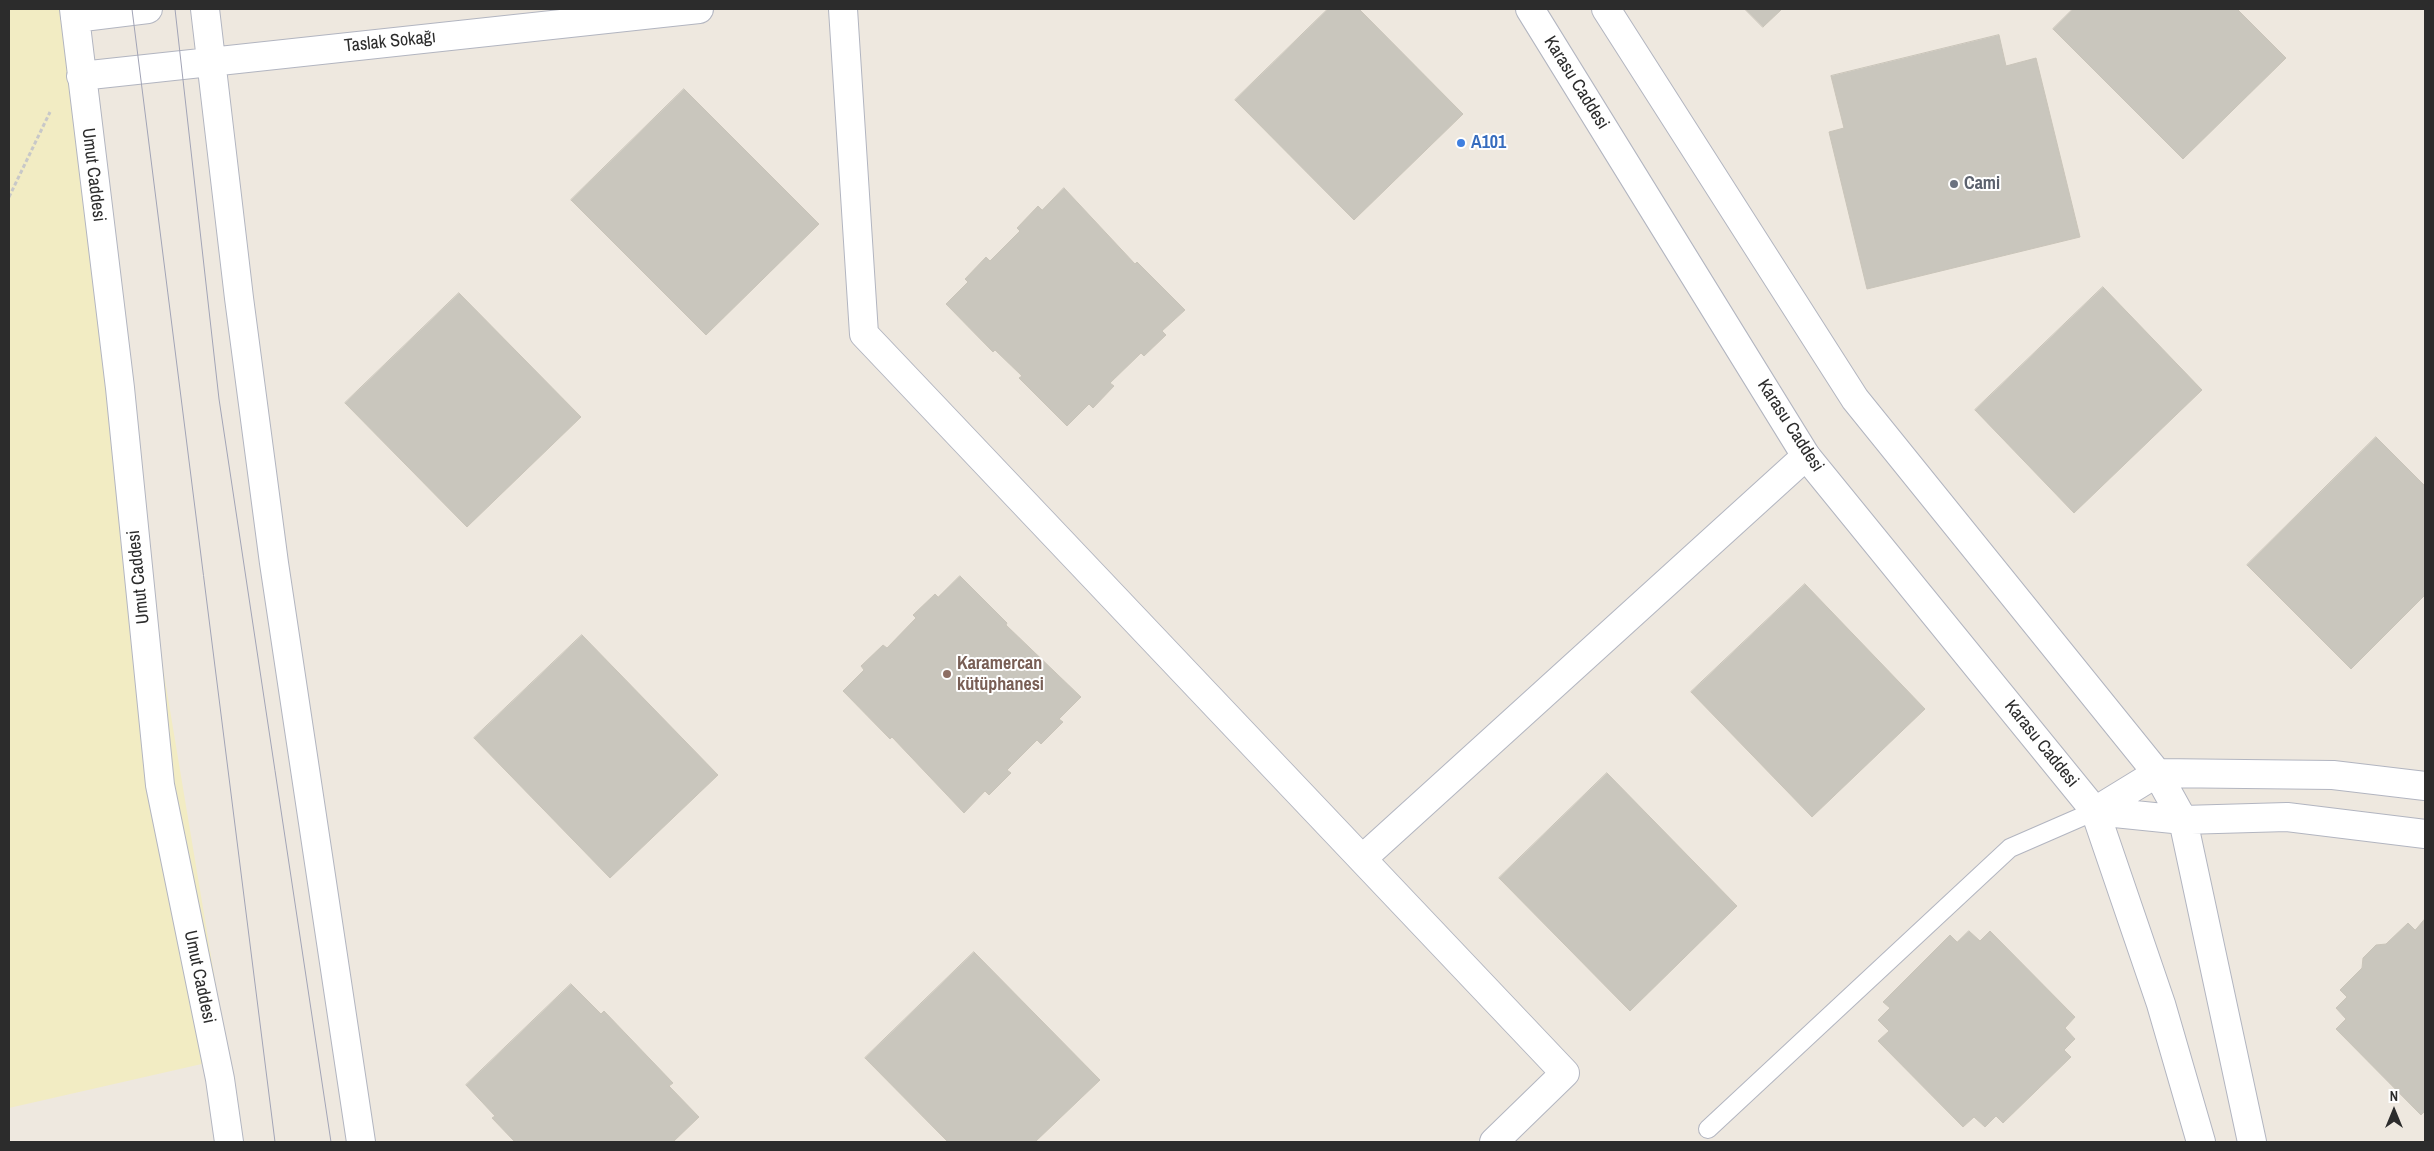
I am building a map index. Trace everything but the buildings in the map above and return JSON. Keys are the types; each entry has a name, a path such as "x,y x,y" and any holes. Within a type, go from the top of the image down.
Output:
{"street":[{"path":"74,13 148,9"},
{"path":"205,9 274,563 362,1142"},
{"name":"Taslak Sokağı","path":"81,76 699,9"},
{"path":"843,9 864,334 1565,1074 1494,1142"},
{"name":"Karasu Caddesi","path":"1530,9 1806,456 2096,811"},
{"path":"1606,9 1855,399 2157,773 2183,820 2252,1142"},
{"name":"Umut Caddesi","path":"74,13 120,388 160,785 220,1079 229,1142"},
{"path":"1362,859 1806,456"},
{"path":"2096,811 2157,773 2333,775 2425,786"},
{"path":"2096,811 2183,820 2287,817 2425,834"},
{"path":"2096,811 2160,1004 2201,1142"}],"lane":[{"path":"1708,1130 2010,848 2096,811"}],"path":[{"path":"9,197 54,104"}],"sand":[{"path":"9,9 74,9 127,452 228,1058 9,1108"}],"tram line":[{"path":"132,9 275,1142"},
{"path":"175,9 219,399 331,1142"}],"place":[{"name":"A101","path":"1461,143"},
{"name":"Cami","path":"1954,184"},
{"name":"Karamercan kütüphanesi","path":"947,674"}]}
